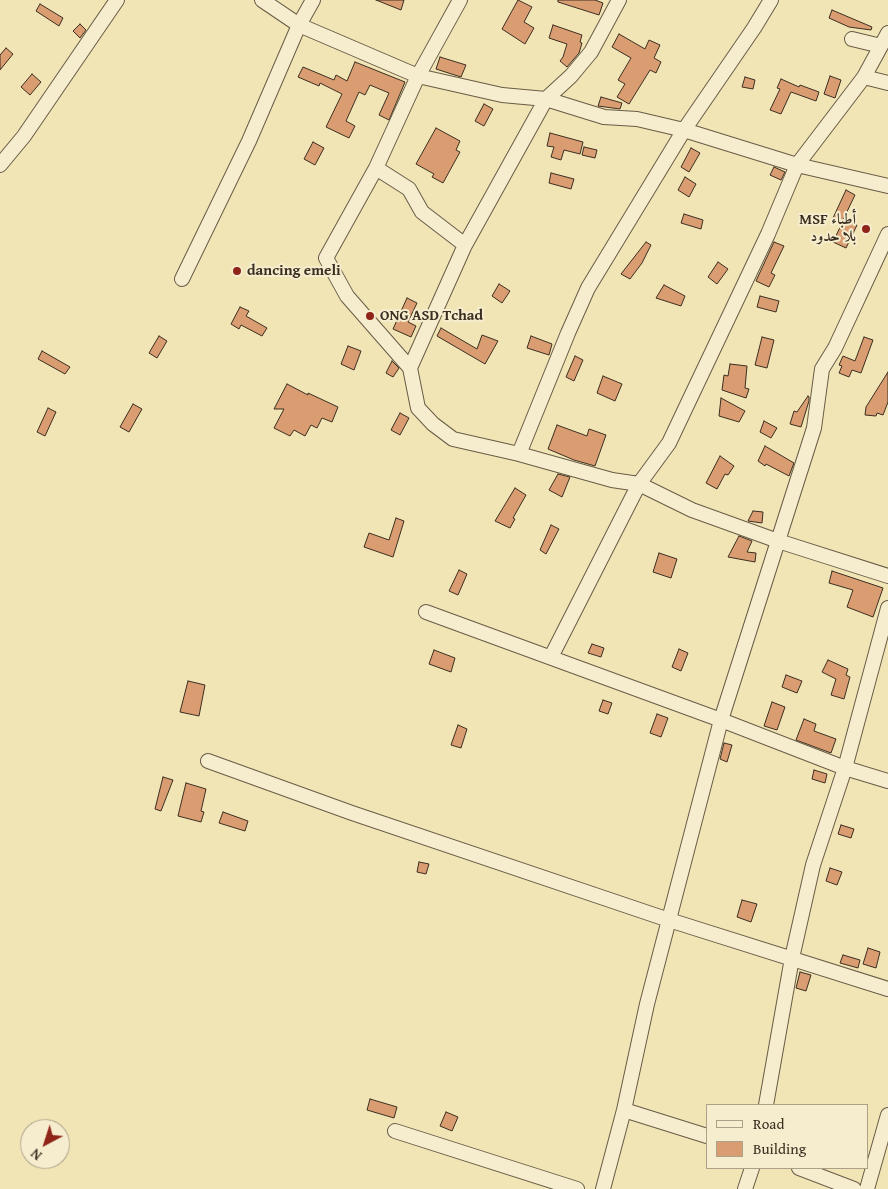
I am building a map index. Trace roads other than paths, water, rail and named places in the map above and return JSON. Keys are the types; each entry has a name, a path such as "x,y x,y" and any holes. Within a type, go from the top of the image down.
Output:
{"street":[{"path":"0,165 24,136 117,0"},
{"path":"262,0 299,25 418,76 502,95 546,99 604,117 637,119 684,130 797,165 888,186"},
{"path":"182,279 249,141 299,25 313,0"},
{"path":"460,0 418,76 376,168 326,258 347,296 410,368 418,408 433,424 453,439 519,454 612,480 639,484 692,510 778,541 888,576"},
{"path":"410,368 465,245 546,99 571,76 590,52 619,0"},
{"path":"519,454 588,288 684,130 771,0"},
{"path":"551,658 639,484 670,443 768,234 797,165 864,77 888,33"},
{"path":"852,39 881,46"},
{"path":"864,77 888,83"},
{"path":"376,168 410,189 422,212 465,245"},
{"path":"603,1189 624,1110 647,1004 721,720 814,428 822,369 835,348 888,234"},
{"path":"766,1104 792,958 813,865 845,768 888,608"},
{"path":"426,612 721,720 845,768 888,782"},
{"path":"208,761 352,813 669,920 888,989"},
{"path":"624,1110 706,1136"},
{"path":"867,1189 888,1115"},
{"path":"395,1131 577,1189"},
{"path":"744,1189 752,1169"},
{"path":"802,1169 854,1189"}],"place":[{"name":"MSF أطباء بلا حدود","path":"866,229"},
{"name":"dancing emeli","path":"237,271"},
{"name":"ONG ASD Tchad","path":"370,316"}]}
